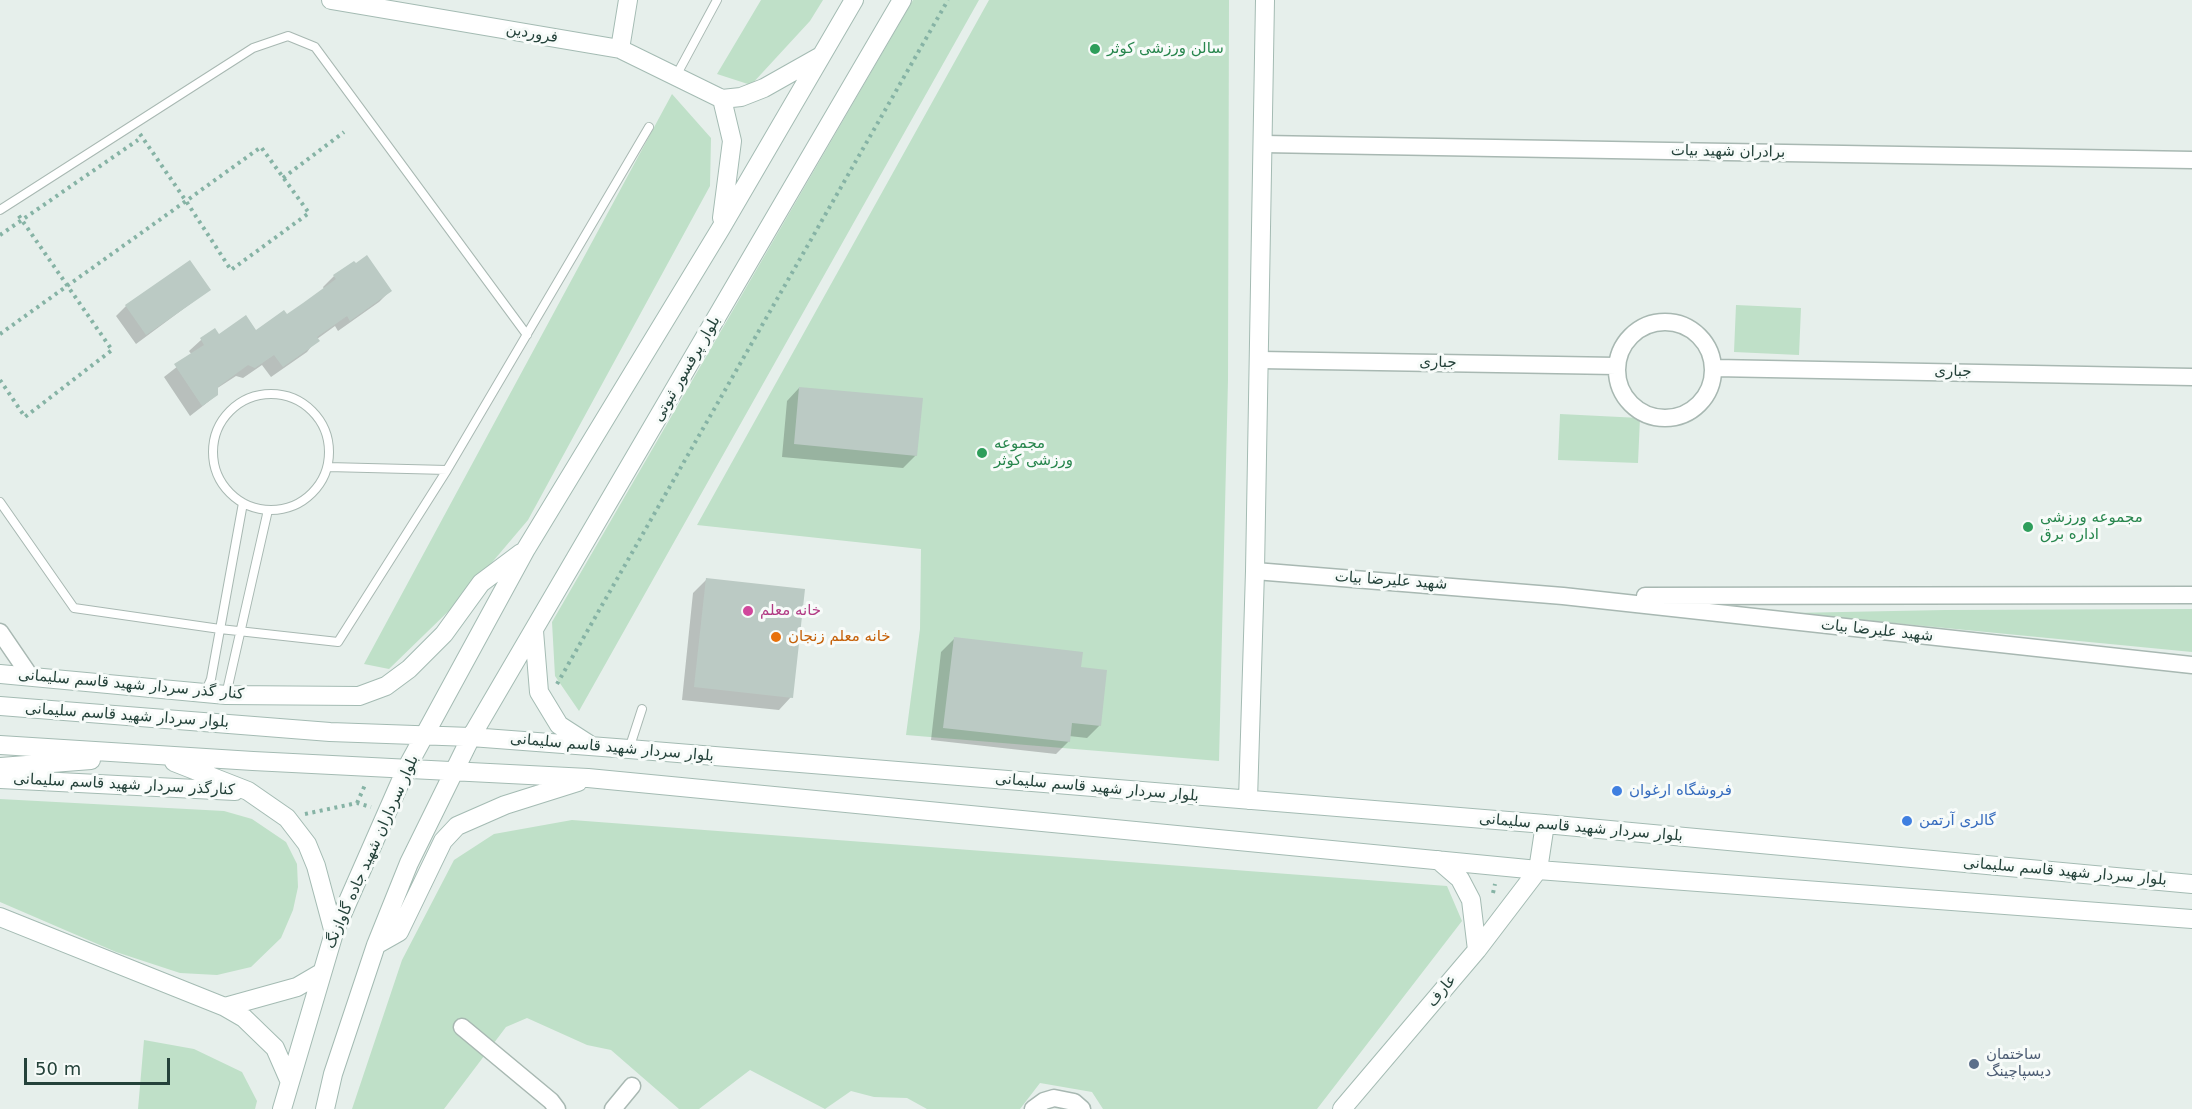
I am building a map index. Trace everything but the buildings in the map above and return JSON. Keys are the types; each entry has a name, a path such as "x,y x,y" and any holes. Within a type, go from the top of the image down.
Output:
{"main road":[{"name":"فروردین","path":"331,0 620,49 722,99"},
{"path":"620,49 628,0"},
{"path":"424,735 526,549 721,228 854,0"},
{"name":"بلوار پرفسور ثبوتی","path":"471,737 902,0"},
{"path":"1248,800 1260,360 1265,0"},
{"path":"721,228 732,141 722,99 741,97 765,88 821,56"},
{"name":"کنار گذر سردار شهید قاسم سلیمانی","path":"0,674 226,695 359,696 386,686 409,669 444,634 481,583 526,549"},
{"path":"534,631 539,692 559,724 592,746"},
{"name":"بلوار سردار شهید قاسم سلیمانی","path":"0,706 330,732 471,737 629,749 1545,824 2192,884"},
{"name":"بلوار سرداران شهید جاده گاوازنگ","path":"282,1109 334,933 406,769 424,735"},
{"path":"325,1109 333,1074 376,945 409,863 471,737"},
{"path":"0,745 588,778 1538,870 2192,919"},
{"path":"0,767 157,755 248,791 270,804 287,818 307,844 316,866 334,933"},
{"path":"376,945 399,932 443,842 458,826 505,805 588,778"},
{"name":"کنارگذر سردار شهید قاسم سلیمانی","path":"0,779 248,791"},
{"path":"1538,870 1545,824"},
{"path":"1438,860 1460,879 1471,900 1477,950"},
{"name":"عارف","path":"1342,1109 1477,950 1538,870"},
{"path":"0,917 225,1007 244,1018 275,1048 289,1080"},
{"path":"225,1007 297,987 321,973"}],"street":[{"name":"برادران شهید بیات","path":"1263,144 2192,160"},
{"path":"1655,322 1677,322 1696,332 1709,348 1714,368 1708,394 1690,413 1664,419 1639,412 1621,392 1616,366 1622,346 1636,331 1655,322"},
{"name":"جباری","path":"1260,360 1616,366"},
{"name":"جباری","path":"1714,368 2192,377"},
{"name":"شهید علیرضا بیات","path":"1255,572 1563,596 2192,665"},
{"name":"شهید علیرضا بیات","path":"1563,596 2192,595"},
{"path":"0,632 30,676"},
{"path":"462,1027 551,1101 557,1109"},
{"path":"613,1109 632,1086"},
{"path":"1034,1109 1044,1101 1053,1098 1074,1102 1082,1109"}],"lane":[{"path":"676,76 717,0"},
{"path":"0,210 254,48 288,36 315,47 527,335"},
{"path":"0,502 74,608 220,629 338,642 447,470 649,127"},
{"path":"278,394 297,400 313,411 325,428 330,447 328,467 320,485 306,499 288,508 268,510 243,503 227,490 217,473 213,454 216,434 225,416 240,403 258,395 278,394"},
{"path":"328,467 447,470"},
{"path":"205,693 211,679 243,503"},
{"path":"226,695 268,510"},
{"path":"629,749 642,709"}],"path":[{"path":"553,690 948,0"},
{"path":"0,334 186,201 261,147 309,213 231,270 186,201 133,125"},
{"path":"283,178 344,132"},
{"path":"0,235 142,137"},
{"path":"0,380 25,417 112,350 10,204"},
{"path":"287,818 357,803 387,811"},
{"path":"1465,888 1518,897"}],"green space":[{"path":"761,0 823,0 810,21 751,85 717,74"},
{"path":"913,0 979,0 579,711 555,676 552,622"},
{"name":"مجموعه ورزشی کوثر","path":"989,0 1229,0 1228,380 1219,761 906,735 920,629 921,549 697,525"},
{"path":"672,94 711,138 710,186 528,520 461,599 389,669 364,664"},
{"path":"1736,305 1801,308 1799,355 1734,352"},
{"path":"1560,414 1640,418 1638,463 1558,460"},
{"path":"2192,609 2192,652 1791,613 1945,610"},
{"path":"0,799 224,811 252,819 286,842 297,864 298,887 293,910 281,938 251,967 217,975 180,973 116,952 0,902"},
{"path":"572,820 1447,886 1462,921 1317,1109 1103,1109 1092,1092 1040,1083 1020,1109 927,1109 907,1098 874,1097 851,1091 825,1109 750,1070 699,1109 679,1109 611,1050 587,1045 527,1018 506,1027 444,1109 352,1109 402,960 454,860 494,834"},
{"path":"144,1040 194,1049 242,1072 257,1101 255,1109 138,1109"}],"place":[{"name":"سالن ورزشی کوثر","path":"1095,49"},
{"name":"مجموعه ورزشی کوثر","path":"982,453"},
{"name":"مجموعه ورزشی اداره برق","path":"2028,527"},
{"name":"خانه معلم","path":"748,611"},
{"name":"خانه معلم زنجان","path":"776,637"},
{"name":"فروشگاه ارغوان","path":"1617,791"},
{"name":"گالری آرتمن","path":"1907,821"},
{"name":"ساختمان دیسپاچینگ","path":"1974,1064"}]}
